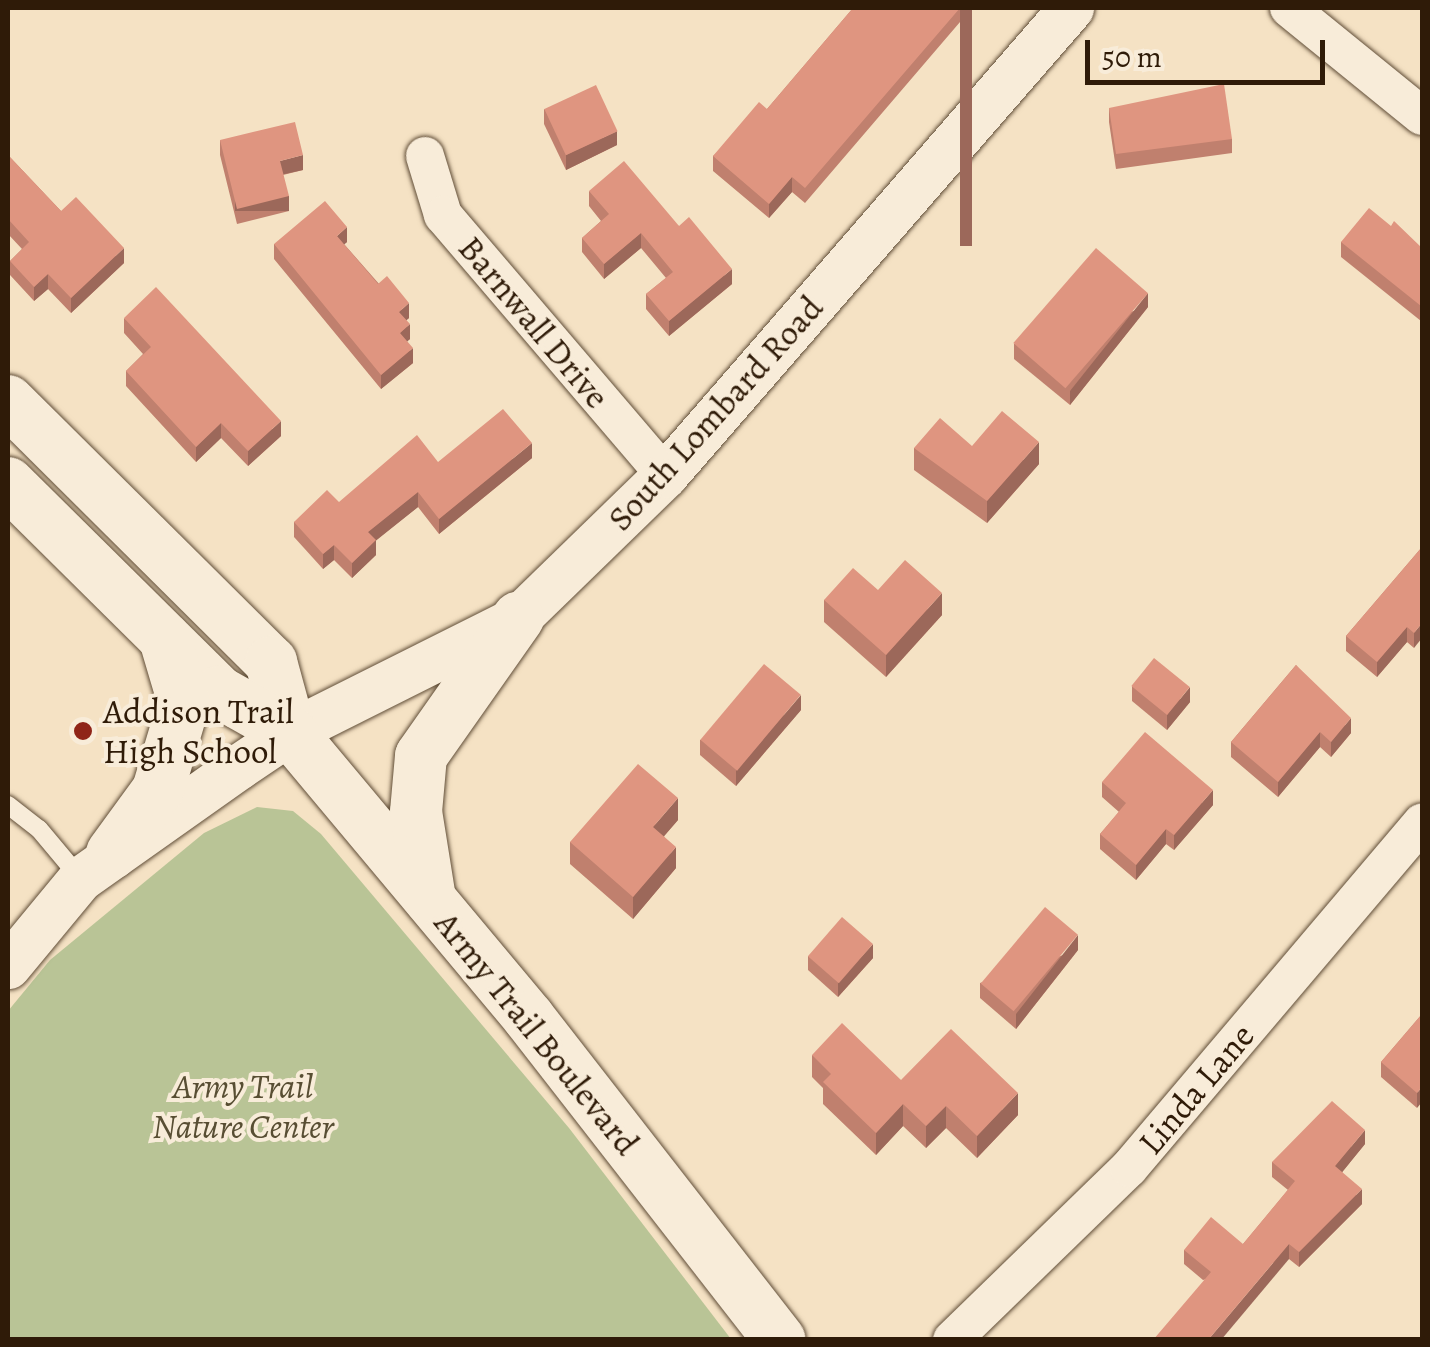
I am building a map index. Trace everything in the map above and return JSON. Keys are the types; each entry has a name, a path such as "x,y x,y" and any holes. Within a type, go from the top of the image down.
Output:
{"main road":[{"path":"8,401 271,662 290,732"},
{"path":"8,483 219,692 290,732"},
{"path":"430,900 416,812 422,756 518,618"},
{"path":"96,866 158,790 184,703 165,638"},
{"name":"Army Trail Boulevard","path":"290,732 430,900 780,1340"}],"street":[{"name":"South Lombard Road","path":"8,966 96,866 290,732 518,618 665,476 1071,8"},
{"path":"1289,8 1422,116"},
{"name":"Barnwall Drive","path":"426,156 443,215 665,476"},
{"name":"Linda Lane","path":"952,1340 1130,1168 1422,822"}],"lane":[{"path":"8,805 96,866"}],"green space":[{"name":"Army Trail Nature Center","path":"257,807 293,811 321,834 569,1128 731,1339 8,1339 8,1011 50,960 204,833"}],"building":[{"path":"853,8 960,8 805,188 792,177 769,204 713,156 759,102 767,109"},
{"path":"1224,84 1232,139 1116,154 1109,108"},
{"path":"596,85 618,131 566,155 544,109"},
{"path":"295,122 303,155 280,161 289,196 237,209 220,140"},
{"path":"8,155 61,211 76,197 124,248 71,298 48,274 34,287 10,261 29,242 8,219"},
{"path":"624,161 679,226 689,217 732,269 669,321 646,294 673,272 641,233 604,264 582,238 609,214 589,191"},
{"path":"325,201 347,227 337,236 378,284 387,276 409,303 399,312 410,324 400,333 413,348 381,375 274,244"},
{"path":"1369,208 1391,226 1394,221 1422,248 1421,306 1341,242"},
{"path":"1096,248 1148,293 1065,388 1013,343"},
{"path":"156,287 281,421 248,451 221,423 196,447 126,371 151,347 124,318"},
{"path":"503,409 532,443 439,519 418,492 368,532 376,540 352,563 334,545 323,554 294,522 327,490 339,502 417,435 438,462"},
{"path":"1002,411 1039,442 987,501 914,448 940,418 972,446"},
{"path":"1422,547 1422,623 1414,633 1407,627 1377,662 1346,636"},
{"path":"905,560 942,593 886,655 824,600 853,568 878,590"},
{"path":"1154,658 1190,687 1167,715 1131,686"},
{"path":"764,664 801,695 737,771 700,740"},
{"path":"1296,665 1351,718 1331,742 1320,732 1278,782 1231,742"},
{"path":"1145,732 1213,790 1174,835 1166,829 1136,865 1100,834 1126,803 1102,782"},
{"path":"638,764 678,798 653,827 676,847 633,897 570,842"},
{"path":"1045,907 1078,935 1014,1011 981,984"},
{"path":"842,917 873,944 839,983 808,956"},
{"path":"1422,1014 1422,1087 1417,1093 1381,1062"},
{"path":"842,1023 901,1080 951,1029 1018,1093 977,1136 946,1106 926,1126 903,1104 876,1133 823,1082 831,1074 812,1055"},
{"path":"1332,1101 1365,1130 1335,1166 1362,1189 1299,1252 1289,1244 1208,1340 1153,1340 1211,1272 1184,1250 1211,1217 1243,1244 1295,1181 1272,1162"}],"place":[{"name":"Addison Trail High School","path":"83,731"}]}
